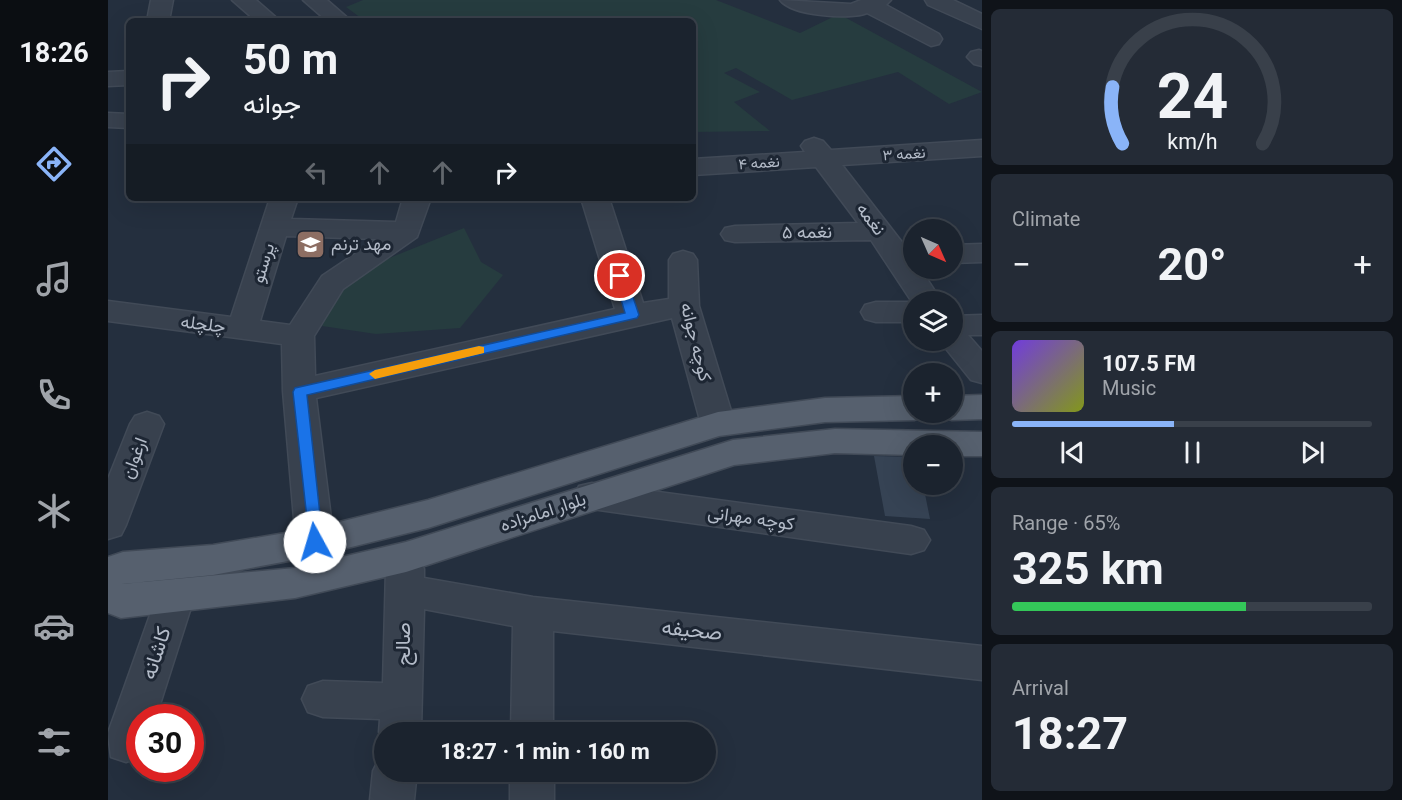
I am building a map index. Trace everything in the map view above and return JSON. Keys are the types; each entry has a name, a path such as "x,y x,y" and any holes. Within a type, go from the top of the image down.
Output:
{"main road":[{"path":"963,408 982,407"},
{"name":"بلوار امامزاده","path":"108,574 123,567 213,560 315,542 428,514 718,424 825,410 903,408"},
{"name":"بلوار امامزاده","path":"108,595 121,602 175,598 295,583 405,573 592,496 733,453 835,441 982,444"}],"street":[{"path":"159,18 162,0"},
{"path":"243,0 265,18"},
{"path":"315,0 336,18"},
{"path":"791,0 806,6 853,11 874,2 931,39"},
{"path":"936,0 982,22"},
{"path":"108,79 126,78"},
{"path":"108,120 126,121"},
{"name":"نغمه ۳","path":"818,149 982,148"},
{"name":"نغمه ۴","path":"696,167 818,149"},
{"name":"نغمه","path":"818,149 879,231 903,252"},
{"name":"پرستو","path":"242,329 283,201"},
{"path":"315,542 299,392 298,336 332,283 407,231 416,201"},
{"path":"596,201 632,315"},
{"path":"274,227 407,231"},
{"name":"نغمه ۵","path":"735,234 879,231"},
{"path":"963,254 982,253"},
{"name":"کوچه جوانه","path":"683,260 684,306 718,424"},
{"path":"299,392 632,315 684,306"},
{"name":"چلچله","path":"108,311 298,336"},
{"path":"876,312 903,312"},
{"path":"963,326 982,325"},
{"path":"963,350 982,372"},
{"name":"ارغوان","path":"108,525 147,424"},
{"name":"کوچه مهرانی","path":"592,496 911,540"},
{"name":"صحیفه","path":"405,573 533,613 982,663"},
{"name":"صالح","path":"401,717 405,573"},
{"name":"کاشانه","path":"139,704 175,598"},
{"path":"532,722 533,613"},
{"path":"323,699 401,717"},
{"path":"392,800 394,782"},
{"path":"532,782 532,800"}],"green space":[{"path":"363,0 716,0 800,33 839,14 982,92 949,104 898,72 792,100 736,68 724,73 760,92 734,102 770,131 696,132 696,18 361,18 346,7"},
{"path":"464,228 481,262 503,275 460,328 376,334 322,326 335,295 377,263"}],"building":[{"path":"874,456 903,457 903,495 925,495 930,519 885,516"}],"slow traffic":[{"path":"375,374 479,350"}],"place":[{"name":"مهد ترنم","path":"310,244"}],"route":[{"path":"315,542 299,392 632,315 620,276"}]}
